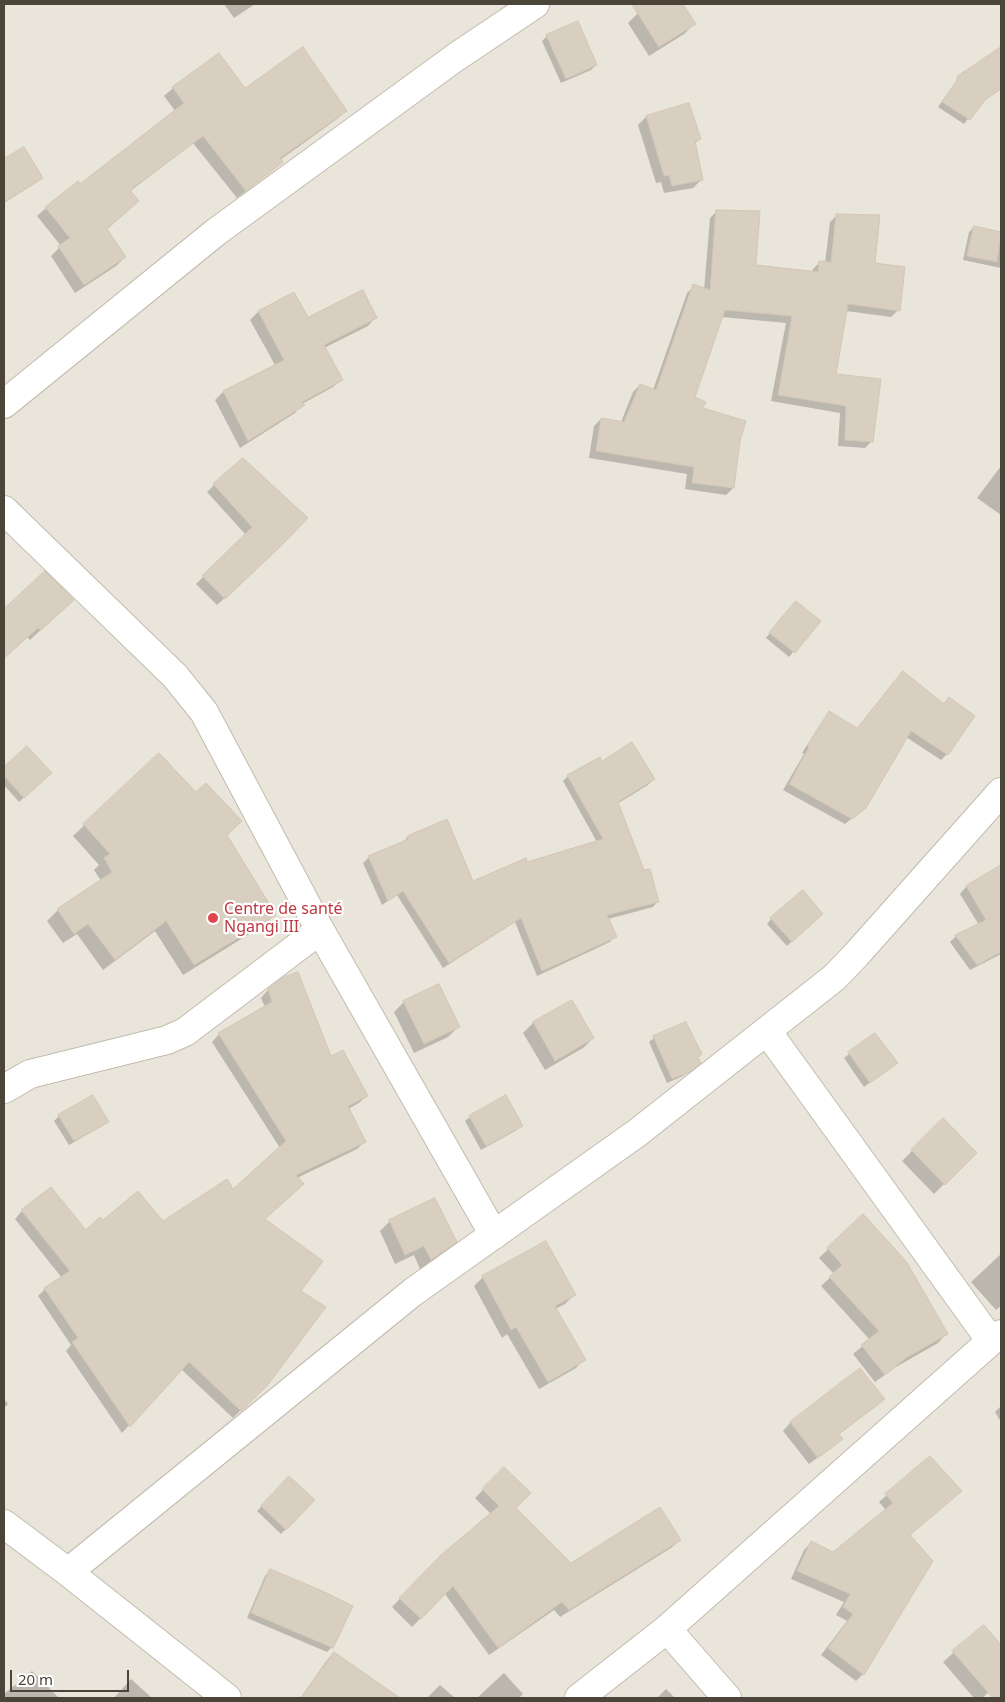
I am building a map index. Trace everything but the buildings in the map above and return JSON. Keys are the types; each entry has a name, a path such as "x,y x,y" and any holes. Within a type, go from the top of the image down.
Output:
{"street":[{"path":"4,404 216,232 456,57 534,4"},
{"path":"4,510 175,676 204,712 320,930 494,1235"},
{"path":"68,1572 413,1292 637,1133 835,977 1001,792"},
{"path":"4,1089 30,1074 167,1040 186,1032 320,930"},
{"path":"579,1698 667,1629 996,1338 767,1031"},
{"path":"4,1524 68,1572 227,1698"},
{"path":"667,1629 727,1698"}],"shaded area":[{"path":"4,4 1001,4 1001,1698 4,1698"}],"place":[{"name":"Centre de santé Ngangi III","path":"213,918"}]}
